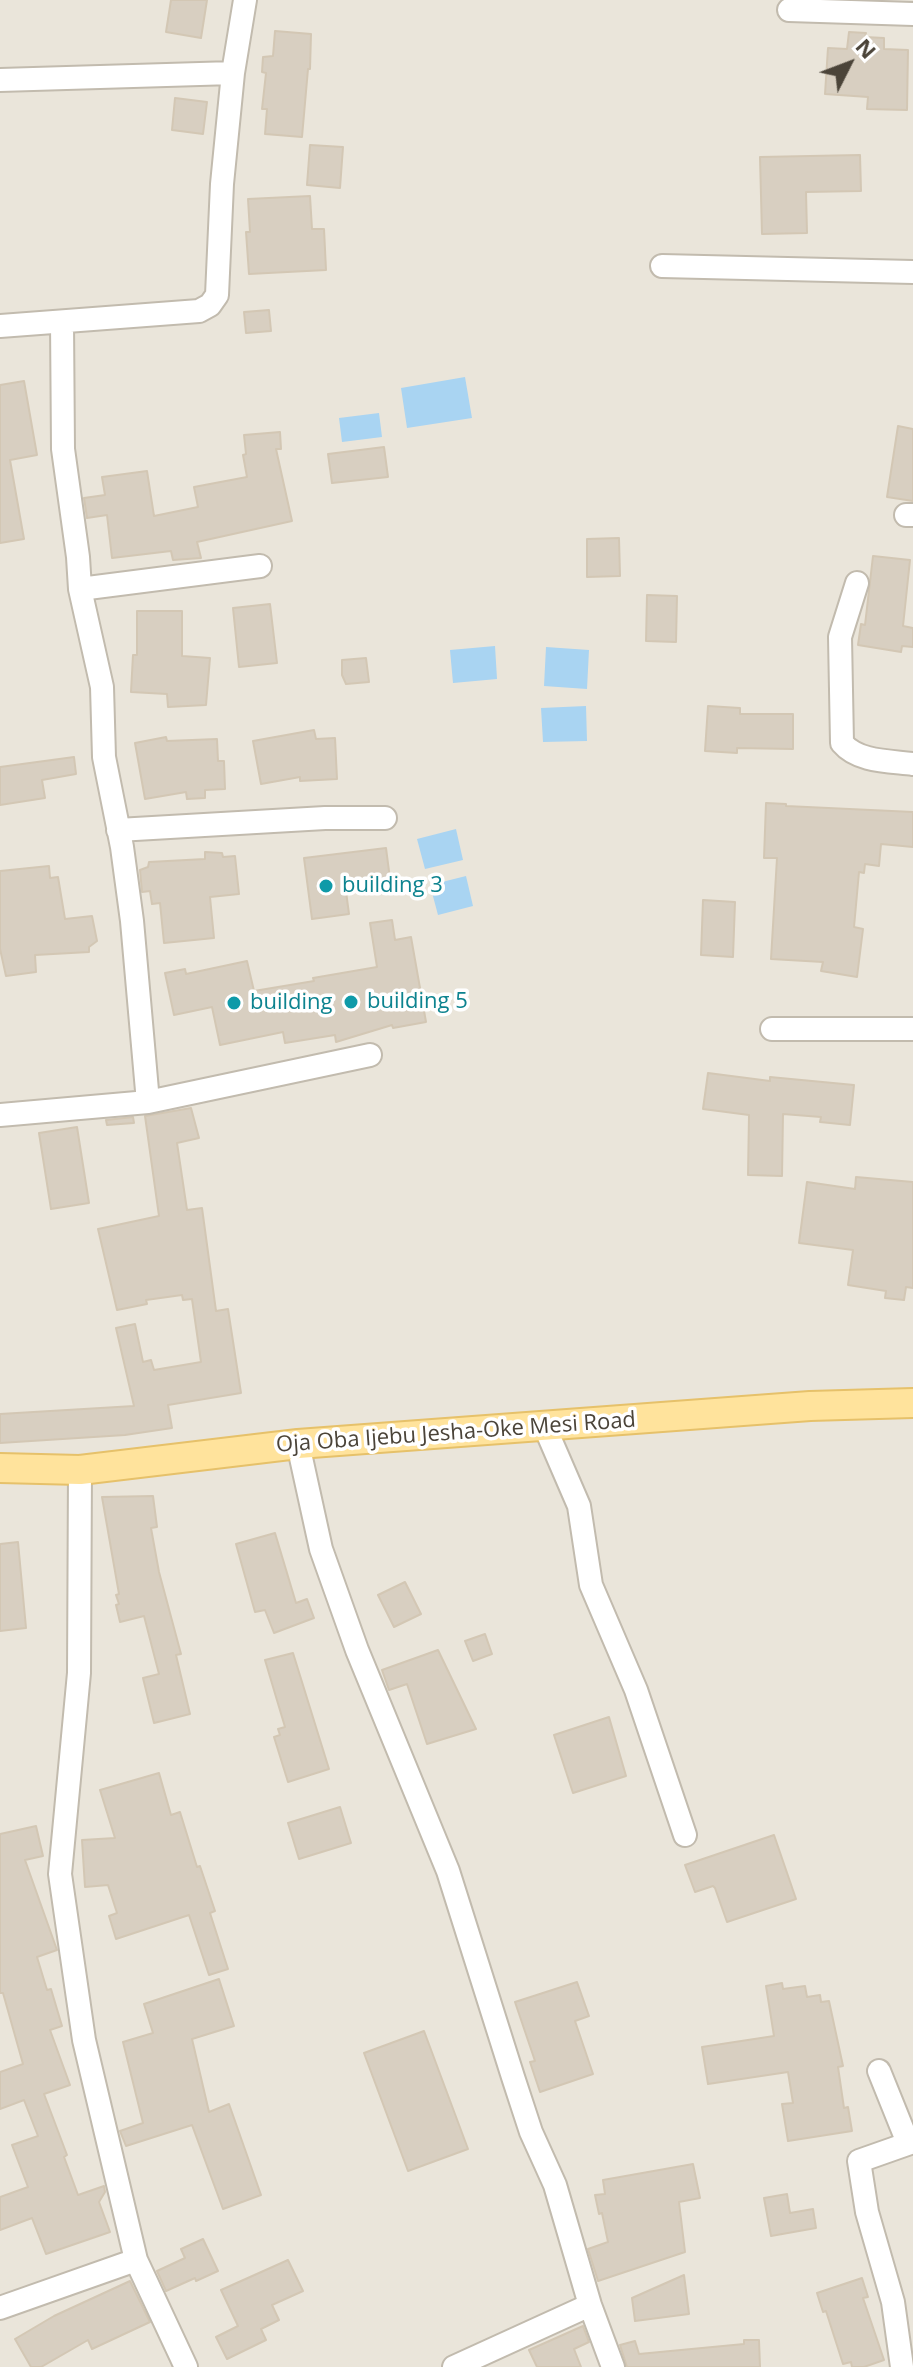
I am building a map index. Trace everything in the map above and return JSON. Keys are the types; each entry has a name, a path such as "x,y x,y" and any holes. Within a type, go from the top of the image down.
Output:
{"main road":[{"name":"Oja Oba Ijebu Jesha-Oke Mesi Road","path":"0,1468 80,1470 298,1444 810,1406 913,1403"}],"street":[{"path":"0,326 199,311 210,305 217,295 222,184 233,73 245,0"},
{"path":"789,10 913,14"},
{"path":"0,80 233,73"},
{"path":"662,266 913,272"},
{"path":"62,322 63,449 80,589 102,687 104,757 132,921 148,1102"},
{"path":"80,589 260,566"},
{"path":"857,583 840,637 842,743 849,752 864,757 913,764"},
{"path":"118,830 325,818 385,818"},
{"path":"772,1029 913,1029"},
{"path":"0,1115 148,1102 370,1055"},
{"path":"544,1425 579,1506 591,1585 636,1690 685,1835"},
{"path":"298,1444 321,1549 363,1664 448,1871 531,2132 555,2185 590,2305 613,2367"},
{"path":"80,1470 79,1673 60,1874 84,2040 136,2260 186,2367"},
{"path":"879,2071 911,2143 859,2161 867,2212 893,2302 902,2367"},
{"path":"0,2308 136,2260"},
{"path":"454,2367 590,2305"}],"shaded area":[{"path":"0,0 913,0 913,2367 0,2367"}],"water":[{"path":"465,377 472,418 407,428 401,388"},
{"path":"379,413 382,437 342,442 339,418"},
{"path":"495,646 497,679 453,683 450,650"},
{"path":"546,647 589,650 587,689 544,686"},
{"path":"586,706 587,741 543,742 541,708"},
{"path":"456,829 463,860 425,869 417,839"},
{"path":"466,876 473,906 438,915 430,885"}],"building":[{"path":"171,0 207,0 201,38 166,32"},
{"path":"275,31 311,34 302,137 265,134 267,109 262,109 266,73 262,72 263,57 273,56"},
{"path":"849,32 884,38 884,49 908,50 907,110 867,109 868,97 825,94 828,48 847,49"},
{"path":"175,98 207,102 203,134 172,130"},
{"path":"310,145 343,147 340,188 307,185"},
{"path":"860,155 861,191 806,192 807,233 762,234 760,157"},
{"path":"310,196 312,229 324,229 326,270 249,274 246,232 250,232 248,199"},
{"path":"269,310 271,331 246,333 244,312"},
{"path":"24,381 37,455 10,460 24,539 0,543 0,385"},
{"path":"898,426 913,429 913,501 887,497"},
{"path":"280,432 281,449 276,449 292,521 197,542 201,558 173,560 171,551 112,558 107,515 87,518 84,498 105,495 102,477 147,471 154,516 198,507 194,487 247,477 243,455 246,454 244,435"},
{"path":"384,447 388,477 332,483 328,454"},
{"path":"619,538 620,576 587,577 587,539"},
{"path":"873,556 910,560 903,626 913,628 913,647 902,646 901,652 858,645 861,624 865,625"},
{"path":"647,595 677,596 676,642 646,641"},
{"path":"270,604 277,663 239,667 233,608"},
{"path":"137,611 182,611 182,656 210,658 206,705 168,707 167,694 131,692 133,655 137,655"},
{"path":"366,658 369,682 346,684 342,675 342,660"},
{"path":"708,706 740,708 740,714 793,714 793,749 737,748 737,753 705,751"},
{"path":"314,730 316,739 335,738 337,779 300,781 300,777 261,784 253,741"},
{"path":"166,737 167,741 217,739 218,761 224,761 225,789 205,790 205,798 187,799 186,792 145,799 135,743"},
{"path":"74,757 76,774 42,780 45,798 0,805 0,767"},
{"path":"766,803 913,812 913,847 881,844 879,866 865,864 864,873 859,872 854,927 863,929 857,977 821,971 823,962 771,959 777,858 764,858"},
{"name":"building 3","path":"386,848 390,879 345,884 349,914 312,919 304,858"},
{"path":"205,852 222,853 223,857 235,856 239,894 210,897 214,938 164,943 160,903 152,904 150,891 142,892 140,870 148,867 149,862 205,859"},
{"path":"49,866 50,878 58,877 65,919 92,916 97,941 89,947 89,952 35,955 36,972 6,976 0,949 0,871"},
{"path":"703,900 735,902 733,957 701,955"},
{"path":"392,920 395,940 411,937 426,1022 393,1028 392,1025 336,1042 335,1035 285,1043 283,1032 220,1045 212,1007 174,1015 165,973 185,969 186,974 247,961 254,991 377,967 370,923"},
{"path":"708,1073 770,1081 770,1077 854,1085 850,1125 820,1122 821,1117 783,1114 782,1176 748,1175 749,1115 703,1109"},
{"path":"191,1108 199,1138 177,1143 187,1210 202,1208 216,1311 228,1309 241,1393 168,1405 172,1428 125,1435 0,1443 0,1414 134,1406 116,1328 135,1324 143,1362 151,1360 154,1370 201,1362 192,1299 183,1300 182,1295 146,1300 147,1304 117,1310 98,1229 159,1216 145,1116"},
{"path":"133,1117 134,1123 107,1125 106,1120"},
{"path":"77,1127 89,1203 51,1209 39,1133"},
{"path":"856,1177 913,1182 913,1288 906,1287 904,1300 885,1298 886,1291 848,1285 853,1250 799,1243 807,1182 855,1189"},
{"path":"153,1496 157,1527 151,1528 159,1572 181,1654 176,1655 190,1714 154,1723 143,1678 159,1674 144,1616 120,1622 116,1605 119,1604 116,1595 119,1594 102,1497"},
{"path":"275,1533 296,1603 307,1599 314,1618 274,1633 265,1610 255,1612 236,1544"},
{"path":"18,1542 26,1628 0,1631 0,1544"},
{"path":"405,1582 421,1614 394,1627 378,1595"},
{"path":"485,1634 492,1654 473,1661 465,1641"},
{"path":"438,1650 476,1729 427,1744 407,1684 389,1690 382,1670"},
{"path":"293,1653 329,1769 288,1782 274,1737 280,1735 278,1729 285,1727 265,1660"},
{"path":"609,1717 626,1776 573,1793 554,1735"},
{"path":"159,1773 171,1815 180,1812 215,1911 210,1913 228,1969 209,1975 189,1915 116,1939 109,1916 117,1913 108,1885 85,1887 82,1840 115,1838 100,1790"},
{"path":"340,1807 351,1843 299,1859 288,1823"},
{"path":"36,1826 43,1856 25,1860 57,1950 37,1957 62,2026 50,2030 70,2085 44,2094 78,2195 104,2186 105,2192 99,2202 110,2232 46,2254 32,2218 0,2230 0,2197 28,2187 12,2145 38,2136 24,2100 0,2109 0,2072 23,2064 3,1993 0,1993 0,1834"},
{"path":"774,1835 796,1899 727,1922 715,1888 695,1892 685,1865"},
{"path":"219,1979 234,2026 192,2039 209,2112 229,2104 261,2195 223,2209 192,2125 126,2146 120,2131 143,2123 123,2042 153,2033 144,2004"},
{"path":"577,1982 589,2016 575,2021 593,2074 540,2092 530,2062 535,2061 515,2002"},
{"path":"782,1983 783,1989 805,1986 807,1997 820,1995 821,2002 829,2001 843,2066 838,2067 844,2108 848,2107 852,2131 788,2141 782,2104 793,2103 788,2072 708,2084 702,2047 774,2036 766,1986"},
{"path":"424,2031 468,2149 408,2171 364,2053"},
{"path":"693,2164 700,2198 679,2202 685,2252 598,2281 588,2249 608,2242 595,2195 605,2194 603,2180"},
{"path":"787,2194 790,2213 813,2209 816,2228 771,2236 764,2198"},
{"path":"203,2239 218,2271 166,2291 157,2271 185,2258 181,2249"},
{"path":"288,2260 303,2291 272,2305 279,2320 261,2329 266,2340 227,2359 216,2337 238,2326 221,2290"},
{"path":"684,2275 689,2314 635,2321 632,2298"},
{"path":"862,2278 868,2297 863,2298 884,2360 864,2367 852,2367 851,2362 843,2364 817,2293"},
{"path":"130,2281 150,2322 92,2349 88,2340 41,2367 31,2367 15,2339 54,2316"},
{"path":"583,2326 589,2342 574,2349 581,2367 537,2367 529,2350"},
{"path":"744,2340 759,2340 760,2367 627,2367 620,2345 635,2341 639,2354 744,2344"}],"place":[{"name":"building 3","path":"326,886"},
{"name":"building 5","path":"351,1002"},
{"name":"building","path":"234,1003"}]}
